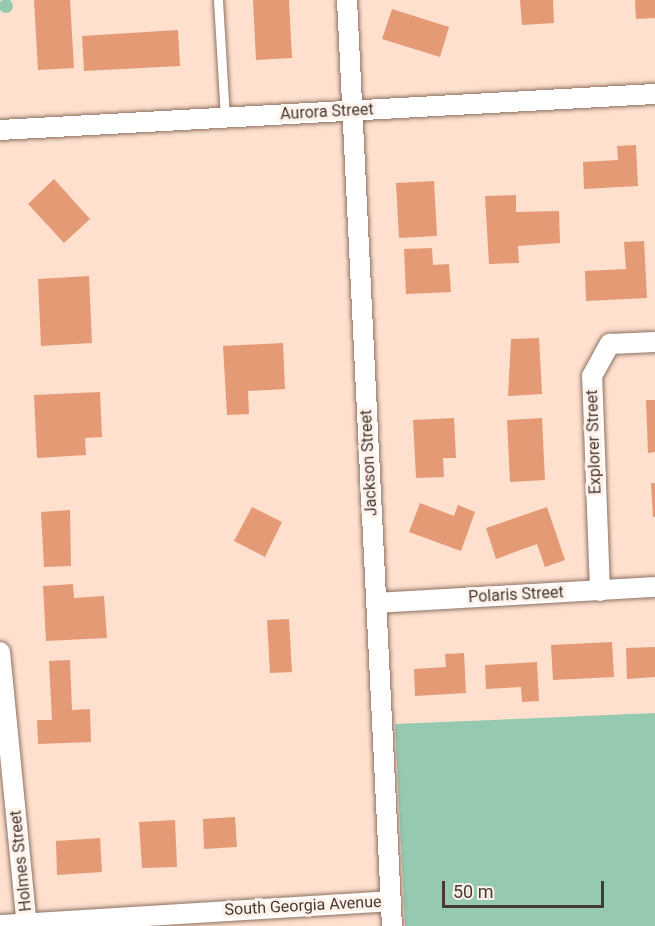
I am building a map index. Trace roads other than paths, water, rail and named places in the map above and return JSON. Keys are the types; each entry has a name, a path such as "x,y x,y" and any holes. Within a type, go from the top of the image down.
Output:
{"street":[{"name":"Jackson Street","path":"347,0 392,926"},
{"name":"Aurora Street","path":"0,130 655,94"},
{"name":"Explorer Street","path":"600,591 592,376 610,344 655,342"},
{"name":"Polaris Street","path":"376,603 655,587"},
{"name":"Holmes Street","path":"0,652 27,924"},
{"name":"South Georgia Avenue","path":"0,925 391,901"}],"lane":[{"path":"218,0 225,118"}]}
